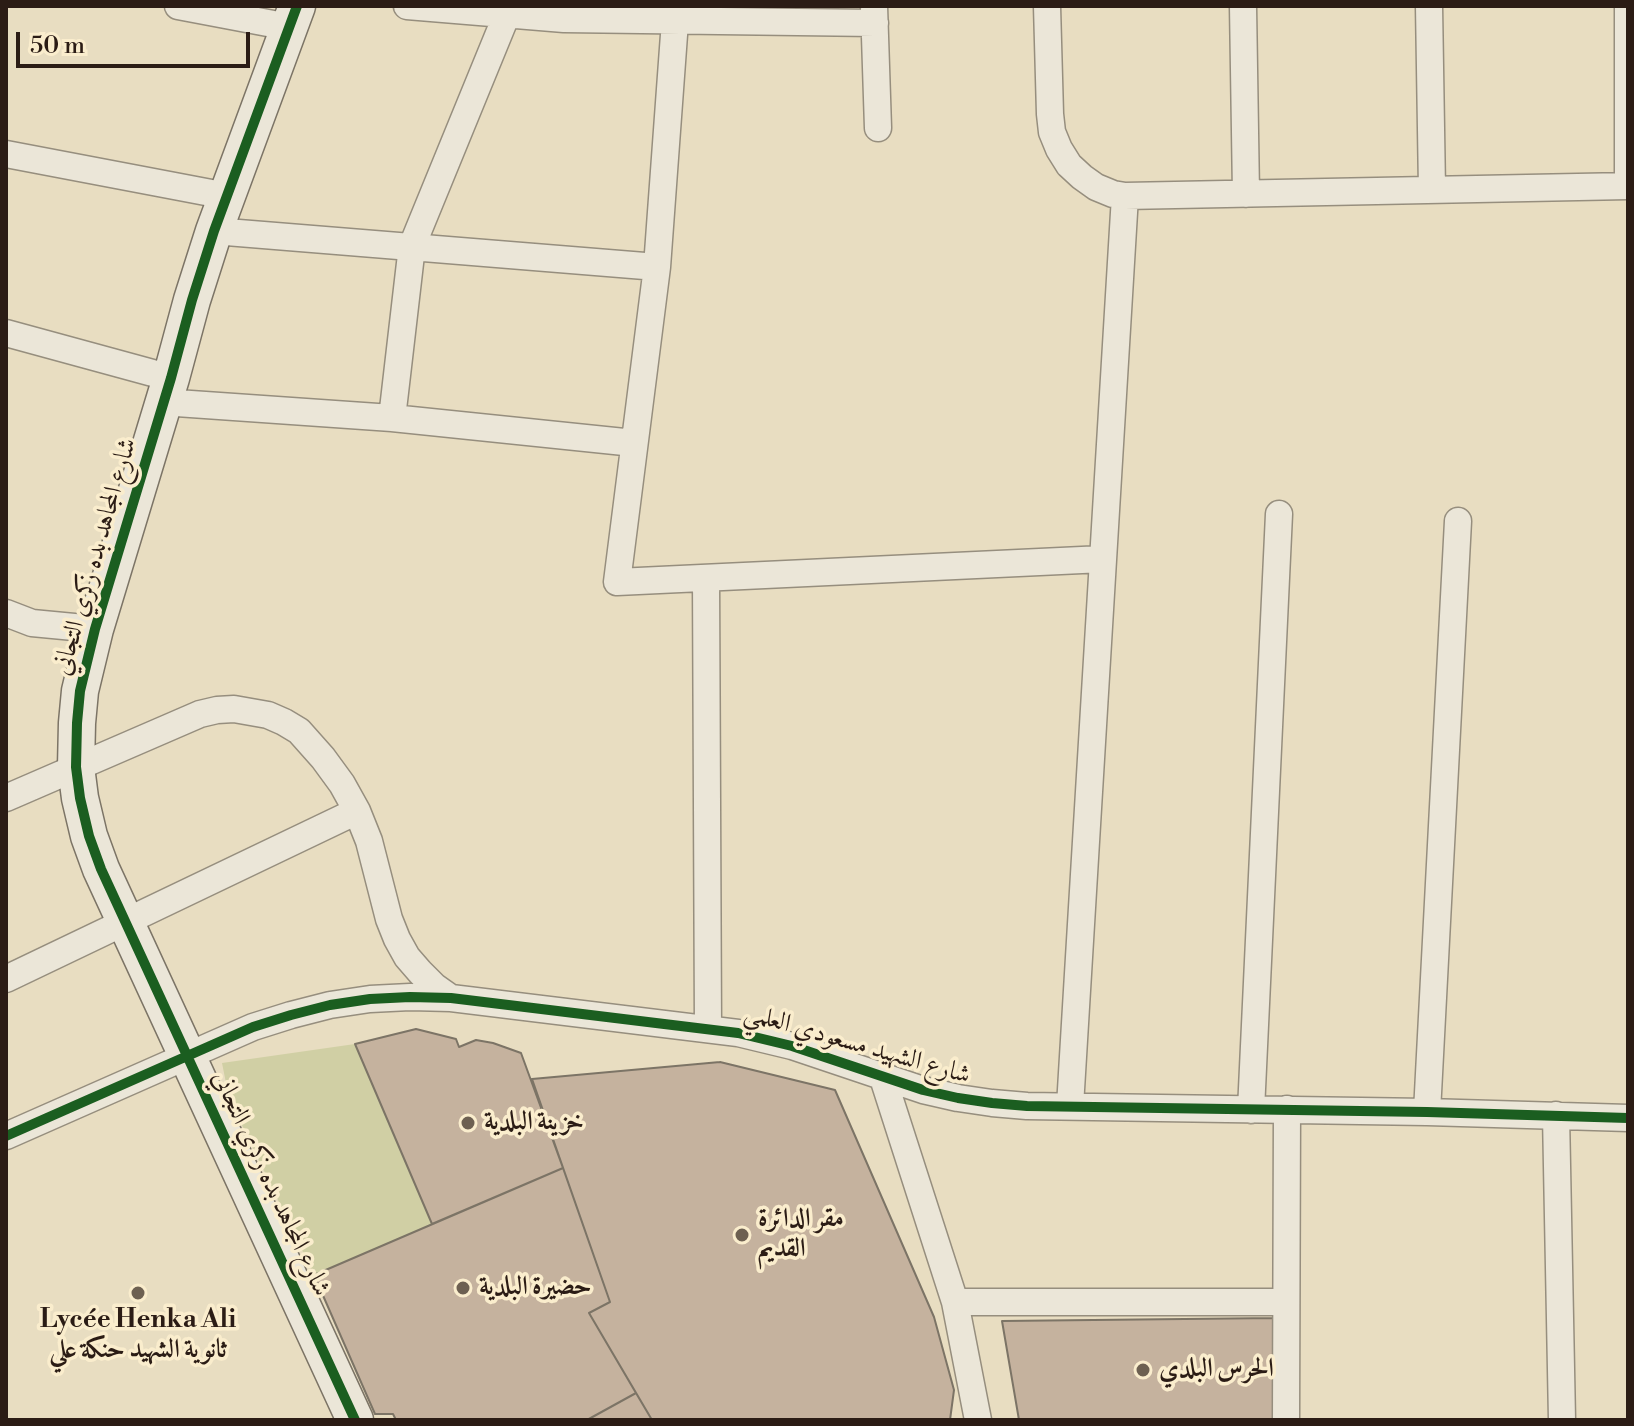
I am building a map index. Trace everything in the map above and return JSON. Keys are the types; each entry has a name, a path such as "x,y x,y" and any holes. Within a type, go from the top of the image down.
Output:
{"street":[{"path":"178,6 293,17"},
{"path":"407,6 507,14 599,13 675,21 874,15 878,128"},
{"path":"1047,6 1052,132 1069,165 1082,177 1096,187 1125,196 1628,186 1628,6"},
{"path":"1243,6 1246,194"},
{"path":"1429,6 1432,190"},
{"path":"392,418 412,246 507,14"},
{"name":"شارع المجاهد بده زكري التجاني","path":"293,17 214,231 95,629 80,691 76,767 89,836 101,869 355,1420"},
{"path":"675,21 657,267 617,582 1103,559"},
{"path":"6,154 227,196"},
{"path":"1070,1106 1125,196"},
{"path":"214,231 657,267"},
{"path":"6,333 166,390 634,443"},
{"path":"1251,1110 1279,514"},
{"path":"1427,1112 1458,521"},
{"path":"706,578 708,1029"},
{"path":"6,613 32,623 95,629"},
{"path":"6,798 200,714 217,710 268,715 299,731 342,784 369,841 397,939 420,972 451,998"},
{"path":"6,979 357,811"},
{"name":"شارع الشهيد مسعودي العلمي","path":"6,1136 253,1027 330,1005 410,997 451,998 738,1033 792,1046 883,1078 958,1098 1027,1106 1628,1118"},
{"path":"883,1078 955,1302 978,1420"},
{"path":"1286,1420 1287,1109"},
{"path":"1556,1115 1562,1420"},
{"path":"955,1302 1285,1302"}],"green space":[{"path":"355,1044 432,1224 314,1275 229,1098 222,1063"}],"building":[{"name":"خزينة البلدية","path":"416,1029 456,1039 459,1047 476,1040 521,1053 563,1168 432,1224 355,1044"},
{"name":"مقر الدائرة القديم","path":"720,1062 835,1090 934,1317 954,1390 950,1420 652,1420 589,1313 610,1302 532,1079"},
{"name":"حضيرة البلدية","path":"563,1168 610,1302 589,1313 636,1393 587,1420 396,1420 393,1414 375,1414 314,1275"},
{"name":"الحرس البلدي","path":"1276,1318 1274,1420 1019,1420 1002,1321"},
{"path":"636,1393 652,1420 587,1420"}],"cycle path":[{"path":"297,6 214,231 95,629 80,691 76,767 89,836 101,869 355,1420"},
{"path":"6,1136 253,1027 330,1005 410,997 451,998 738,1033 792,1046 923,1090 992,1103 1628,1118"}],"place":[{"name":"خزينة البلدية","path":"468,1123"},
{"name":"مقر الدائرة القديم","path":"742,1235"},
{"name":"حضيرة البلدية","path":"463,1288"},
{"name":"Lycée Henka Ali ثانوية الشهيد حنكة علي","path":"138,1293"},
{"name":"الحرس البلدي","path":"1143,1370"}]}
